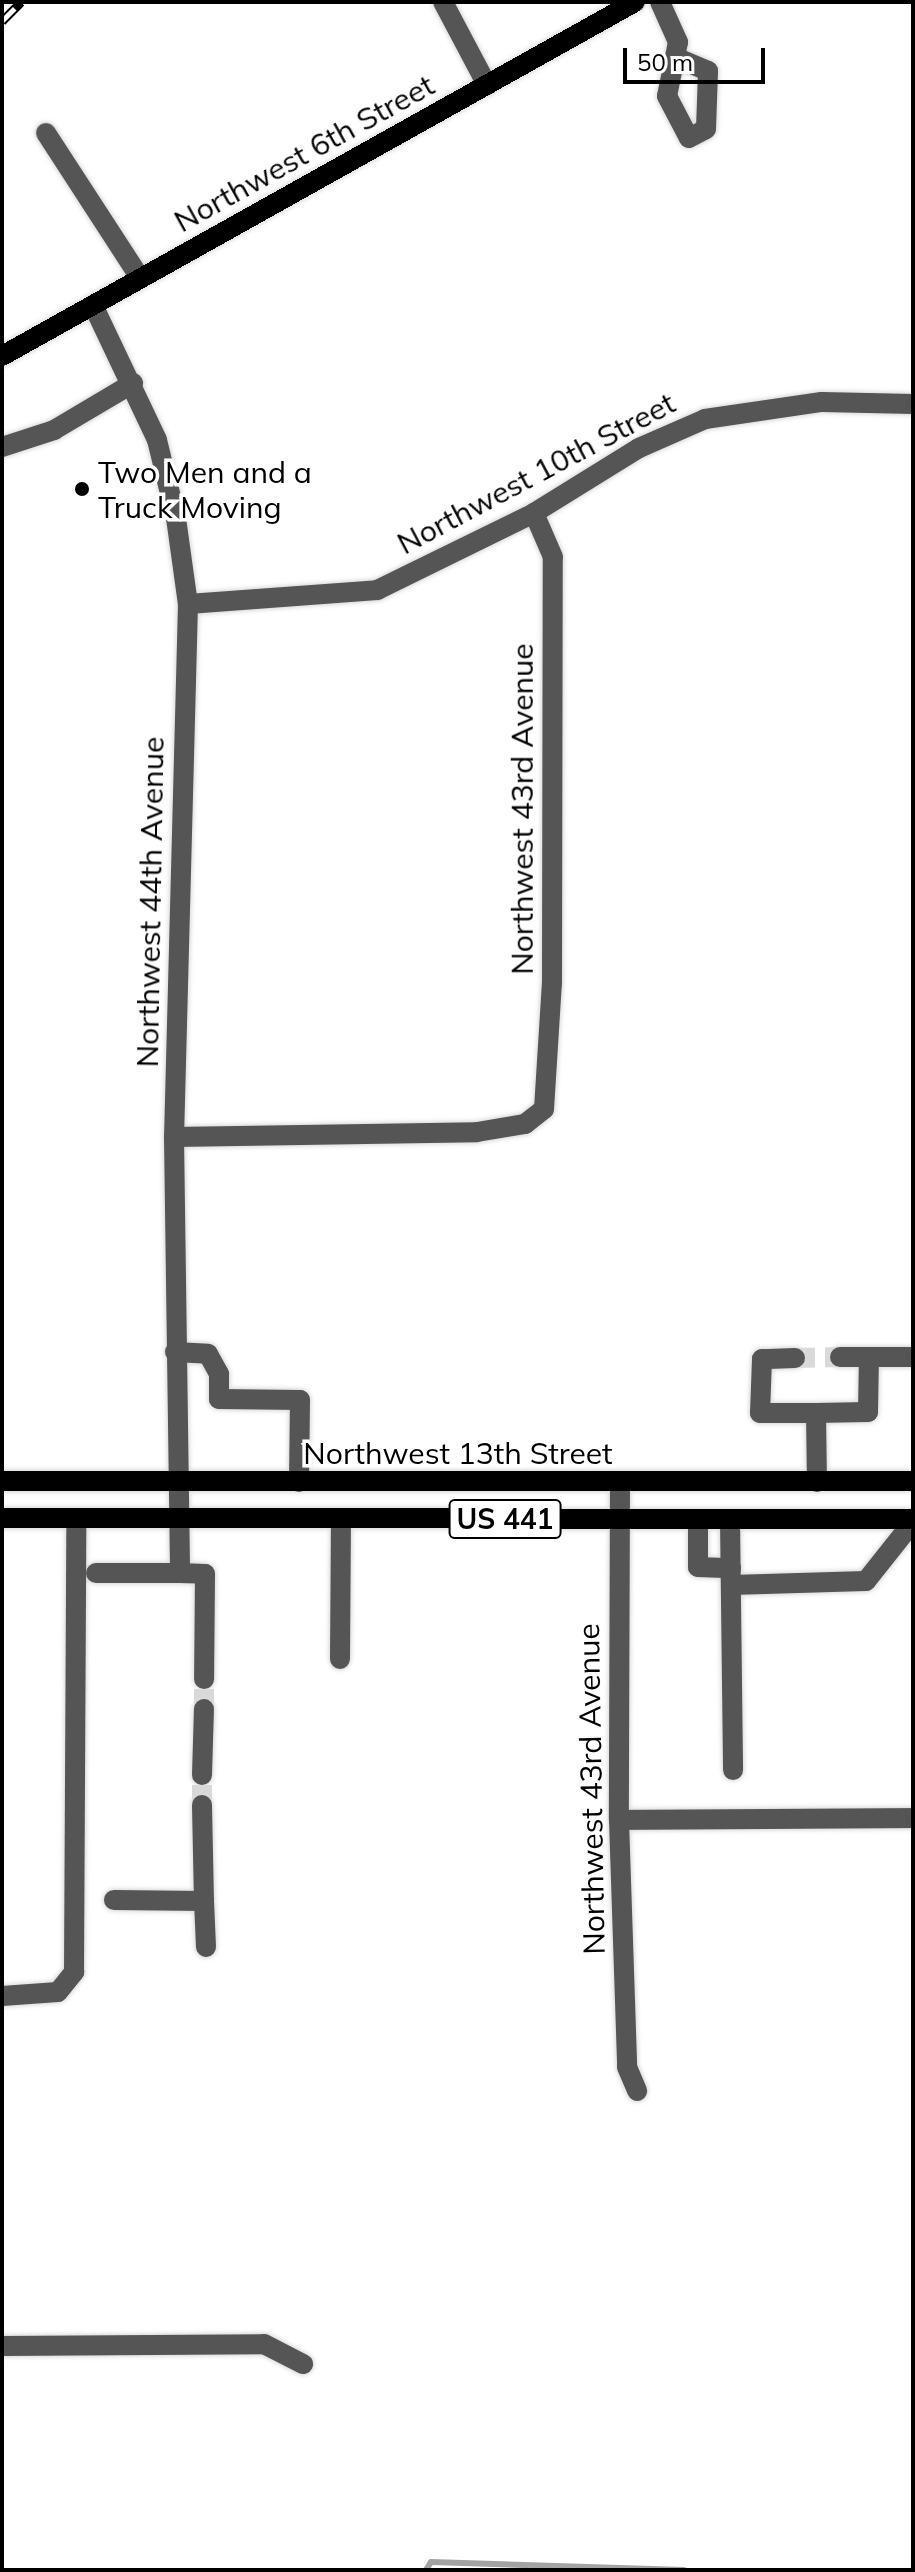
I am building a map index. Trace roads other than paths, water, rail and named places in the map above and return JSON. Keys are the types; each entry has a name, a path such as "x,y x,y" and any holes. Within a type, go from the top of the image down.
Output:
{"main road":[{"name":"Northwest 6th Street","path":"2,356 635,2"},
{"name":"Northwest 13th Street","path":"2,1481 913,1481"},
{"name":"US 441","path":"2,1518 913,1520"}],"street":[{"path":"443,2 487,85"},
{"path":"660,2 678,42 677,58"},
{"path":"46,133 140,278"},
{"name":"Northwest 44th Avenue","path":"93,305 133,383 157,440 188,604 174,1137 176,1519 180,1573"},
{"path":"2,447 54,430 133,383"},
{"name":"Northwest 10th Street","path":"188,604 279,601 377,590 534,513 639,448 705,419 822,402 913,404"},
{"name":"Northwest 43rd Avenue","path":"174,1137 477,1132 525,1124 544,1109 552,983 553,557 534,513"},
{"path":"175,1352 208,1354 219,1374 219,1399 300,1400 299,1482"},
{"path":"840,1357 913,1357"},
{"path":"795,1358 762,1359 760,1413 868,1412 869,1357"},
{"path":"816,1413 817,1482"},
{"name":"Northwest 43rd Avenue","path":"620,1483 619,1820 627,2067 637,2091"},
{"path":"2,1996 58,1992 74,1972 76,1518"},
{"path":"340,1659 341,1519"},
{"path":"698,1519 698,1567 731,1576 866,1581 913,1520"},
{"path":"730,1519 733,1770"},
{"path":"96,1573 205,1574 204,1679"},
{"path":"202,1775 204,1709"},
{"path":"202,1805 206,1947"},
{"path":"619,1820 913,1818"},
{"path":"114,1900 204,1901"},
{"path":"2,2346 264,2344 303,2364"}],"waterway":[{"path":"426,2570 431,2562 684,2570"}],"tunnel":[{"path":"795,1358 840,1357"},
{"path":"204,1679 204,1709"},
{"path":"202,1775 202,1805"}],"railway":[{"path":"2,21 21,2"}],"place":[{"name":"Two Men and a Truck Moving","path":"82,489"}]}
